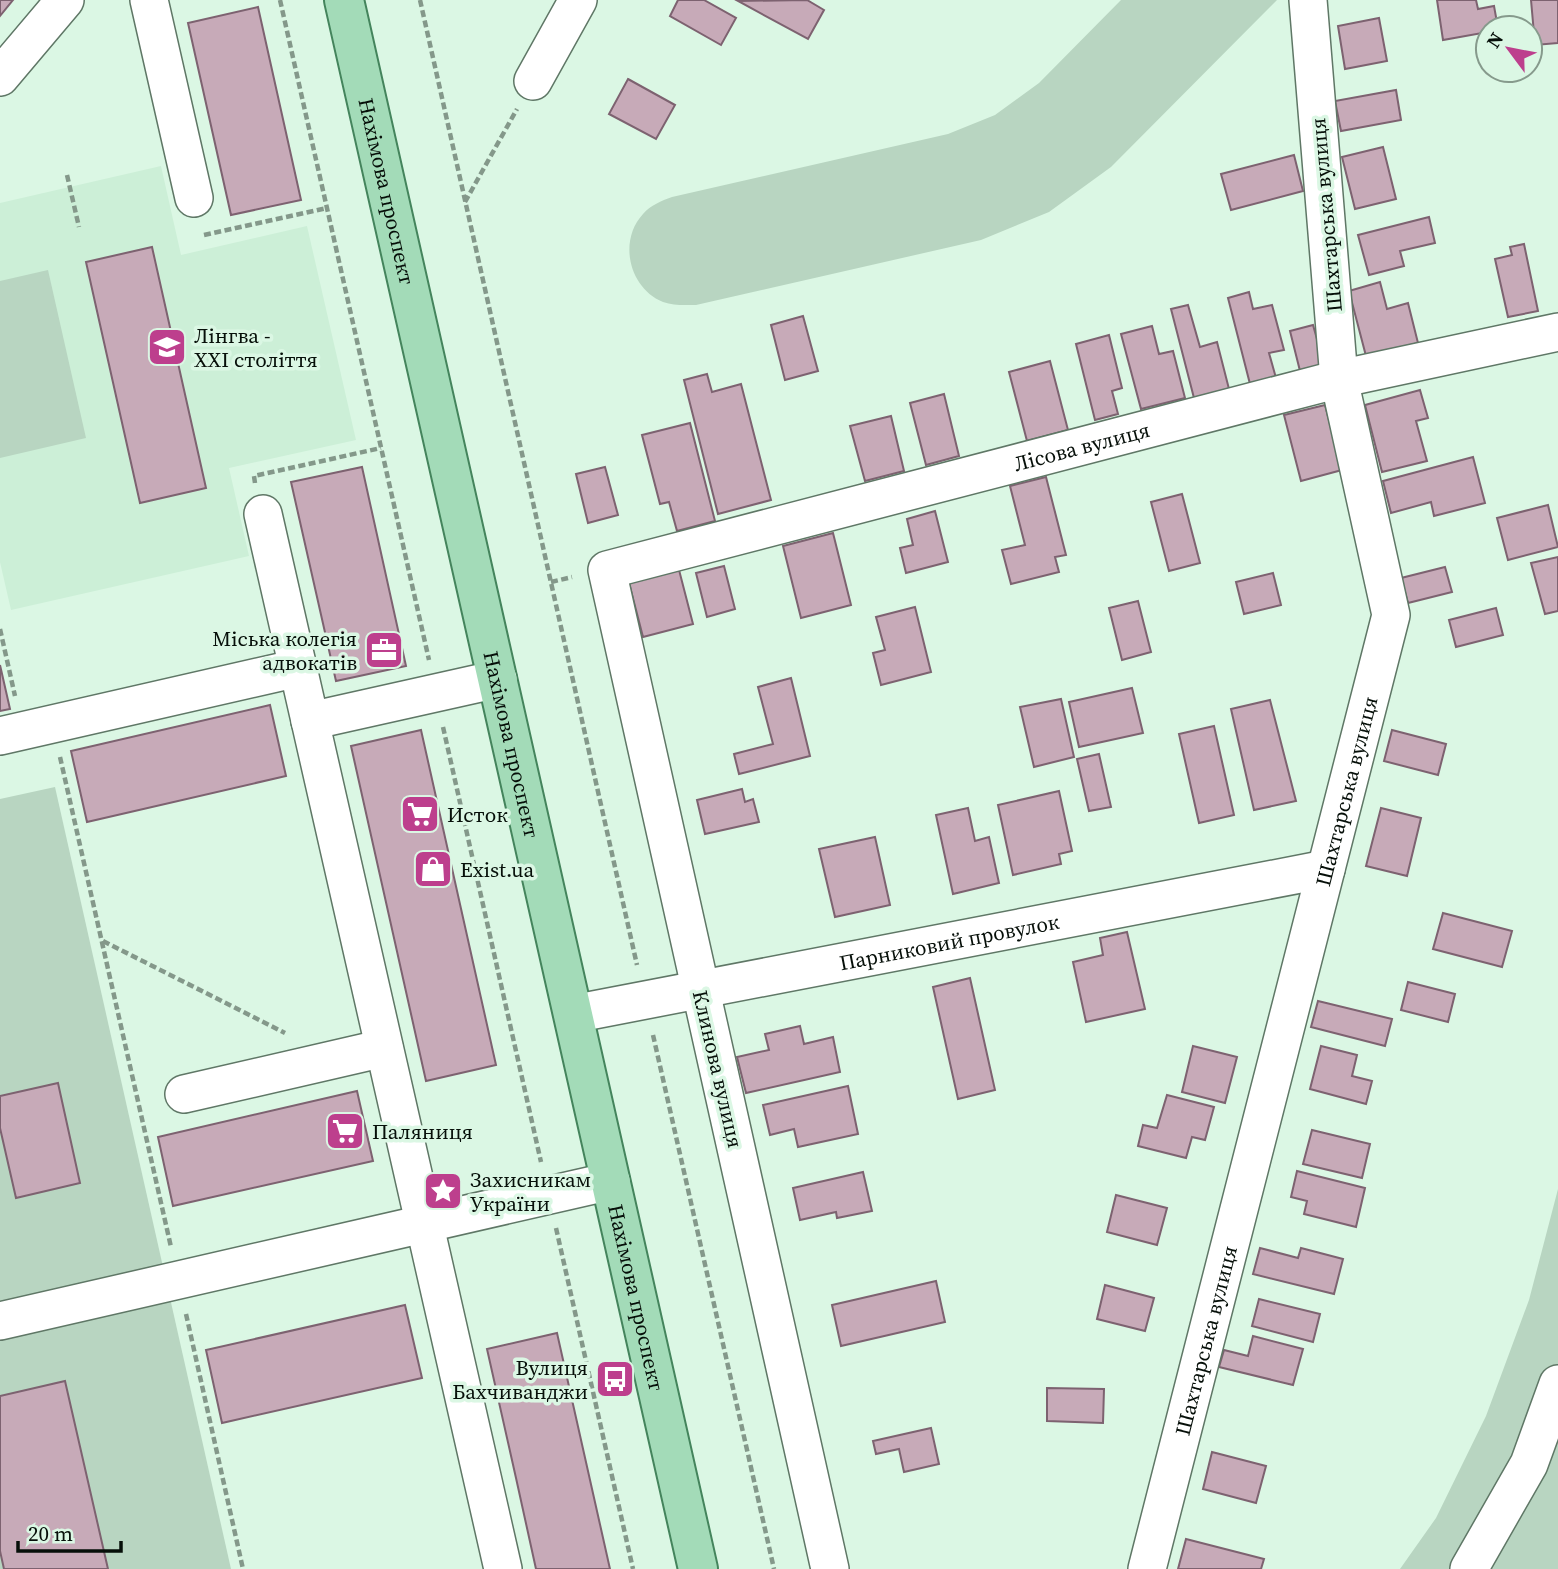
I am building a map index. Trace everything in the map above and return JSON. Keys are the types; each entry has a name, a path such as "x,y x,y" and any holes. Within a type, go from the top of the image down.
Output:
{"main road":[{"name":"Нахімова проспект","path":"344,0 698,1569"}],"street":[{"path":"0,77 65,0"},
{"path":"149,0 194,198"},
{"path":"533,81 578,0"},
{"name":"Шахтарська вулиця","path":"1147,1569 1391,615 1339,379 1308,0"},
{"name":"Лісова вулиця","path":"607,570 1339,379 1558,332"},
{"path":"263,514 503,1569"},
{"name":"Клинова вулиця","path":"607,570 830,1569"},
{"path":"25,730 298,668"},
{"path":"310,722 498,679"},
{"name":"Парниковий провулок","path":"573,1014 1326,869"},
{"path":"184,1094 384,1048"},
{"path":"0,1321 611,1181"},
{"path":"1469,1569 1529,1464 1558,1384"}],"path":[{"path":"280,0 633,1569"},
{"path":"420,0 774,1569"},
{"path":"465,202 533,81"},
{"path":"67,175 79,227"},
{"path":"202,235 327,208"},
{"path":"254,476 381,448"},
{"path":"0,629 25,730 102,941 243,1569"},
{"path":"102,941 287,1034"}],"shaded area":[{"path":"1121,0 1277,0 1111,167 1049,212 981,240 696,305 663,302 651,295 635,275 629,250 631,237 643,214 656,204 672,197 948,134 995,115 1039,83"},
{"name":"Лінгва - XXI століття","path":"161,166 181,255 307,226 356,440 229,468 249,556 11,610 0,562 0,203"},
{"path":"48,270 86,438 0,458 0,281"},
{"path":"55,787 231,1569 0,1569 0,799"},
{"path":"1558,1189 1558,1569 1400,1569 1436,1518 1486,1416 1529,1300"}],"building":[{"path":"0,0 13,0 0,16"},
{"path":"678,0 704,0 736,18 721,45 670,16"},
{"path":"807,0 824,10 808,39 738,1"},
{"path":"1437,0 1476,0 1478,9 1494,6 1495,14 1474,14 1474,34 1443,40"},
{"path":"1531,0 1558,0 1558,43 1544,44 1544,14 1532,14"},
{"path":"258,7 301,200 231,215 188,23"},
{"path":"1379,18 1387,61 1345,69 1338,26"},
{"path":"628,79 675,105 656,139 609,114"},
{"path":"1396,90 1401,120 1341,131 1335,101"},
{"path":"1383,147 1396,199 1355,209 1342,157"},
{"path":"1294,155 1303,191 1231,210 1221,174"},
{"path":"1429,217 1435,243 1400,251 1404,266 1369,275 1358,235"},
{"path":"1524,244 1538,311 1508,317 1495,259 1512,255 1510,247"},
{"path":"152,247 206,488 140,503 86,262"},
{"path":"1380,282 1387,309 1408,303 1418,343 1366,356 1349,291"},
{"path":"1249,292 1253,309 1272,305 1284,350 1269,353 1276,378 1250,384 1228,298"},
{"path":"1188,305 1200,347 1217,342 1229,389 1194,398 1171,309"},
{"path":"803,316 818,371 785,380 771,325"},
{"path":"1313,325 1324,364 1300,371 1290,331"},
{"path":"1152,326 1159,354 1173,351 1185,398 1141,409 1121,334"},
{"path":"1109,335 1122,388 1112,391 1118,414 1095,420 1076,344"},
{"path":"1050,361 1068,430 1027,441 1009,372"},
{"path":"707,374 712,392 741,384 771,500 718,514 684,380"},
{"path":"1420,390 1428,418 1416,421 1427,461 1382,472 1365,405"},
{"path":"944,394 959,456 926,465 910,403"},
{"path":"1325,405 1342,470 1301,481 1284,415"},
{"path":"891,416 904,471 865,481 850,426"},
{"path":"690,423 715,521 677,531 669,502 660,504 642,435"},
{"path":"1473,457 1485,503 1434,516 1431,502 1391,513 1383,481"},
{"path":"362,467 406,666 336,681 291,482"},
{"path":"605,467 618,515 588,523 576,474"},
{"path":"1046,477 1066,555 1055,557 1059,572 1011,584 1002,550 1025,545 1010,486"},
{"path":"1182,494 1200,563 1169,571 1151,502"},
{"path":"1548,505 1558,547 1508,560 1497,518"},
{"path":"935,511 948,562 906,573 900,548 913,545 907,519"},
{"path":"833,533 851,605 801,618 783,546"},
{"path":"1558,557 1558,611 1545,614 1531,563"},
{"path":"678,566 693,624 643,637 628,579"},
{"path":"724,566 735,609 707,617 696,573"},
{"path":"1445,567 1452,592 1408,603 1401,578"},
{"path":"1273,573 1281,605 1244,614 1236,582"},
{"path":"1138,601 1151,652 1122,660 1109,608"},
{"path":"915,607 931,672 881,685 873,653 885,650 876,617"},
{"path":"1496,608 1503,635 1456,647 1449,620"},
{"path":"0,665 10,709 0,711"},
{"path":"791,678 810,756 739,774 734,754 773,744 758,687"},
{"path":"1132,688 1143,733 1079,747 1069,702"},
{"path":"1061,699 1074,757 1034,767 1020,707"},
{"path":"1270,700 1296,801 1254,810 1231,709"},
{"path":"270,705 286,776 87,822 71,751"},
{"path":"1214,726 1234,815 1199,823 1179,734"},
{"path":"421,730 496,1065 426,1081 351,746"},
{"path":"1392,730 1446,744 1438,775 1384,761"},
{"path":"1099,754 1111,807 1089,811 1077,759"},
{"path":"742,789 745,802 753,799 759,822 705,834 697,800"},
{"path":"1059,791 1072,851 1059,854 1061,864 1013,875 998,805"},
{"path":"968,808 975,841 989,837 999,883 953,894 936,815"},
{"path":"1381,808 1421,818 1407,876 1366,866"},
{"path":"875,837 890,905 835,917 819,849"},
{"path":"1443,913 1512,931 1502,967 1433,949"},
{"path":"1127,932 1145,1009 1086,1022 1073,962 1103,955 1100,938"},
{"path":"970,978 995,1090 958,1099 933,987"},
{"path":"1408,982 1455,994 1448,1022 1401,1010"},
{"path":"1318,1001 1392,1019 1385,1046 1311,1027"},
{"path":"800,1026 804,1044 833,1037 840,1072 746,1093 737,1057 769,1050 765,1034"},
{"path":"1193,1046 1237,1057 1225,1103 1182,1092"},
{"path":"1321,1046 1357,1055 1352,1076 1372,1081 1366,1104 1310,1089"},
{"path":"58,1083 80,1183 16,1198 0,1128 0,1096"},
{"path":"848,1086 858,1134 798,1147 794,1129 770,1135 763,1105"},
{"path":"357,1091 373,1161 173,1206 158,1137"},
{"path":"1167,1095 1214,1107 1205,1140 1192,1137 1186,1158 1138,1146 1143,1125 1157,1128"},
{"path":"1312,1130 1370,1144 1362,1178 1303,1164"},
{"path":"1297,1171 1365,1188 1356,1227 1304,1214 1307,1201 1291,1197"},
{"path":"863,1172 872,1211 837,1218 836,1212 800,1220 793,1188"},
{"path":"1116,1195 1167,1208 1157,1245 1107,1232"},
{"path":"1260,1248 1298,1258 1301,1248 1343,1259 1334,1294 1253,1274"},
{"path":"936,1281 945,1322 841,1346 832,1305"},
{"path":"1105,1285 1154,1298 1145,1331 1097,1319"},
{"path":"1259,1299 1320,1314 1313,1342 1252,1326"},
{"path":"405,1305 422,1378 222,1423 206,1350"},
{"path":"557,1333 610,1569 536,1569 487,1349"},
{"path":"1253,1336 1303,1349 1293,1385 1219,1367 1224,1350 1248,1356"},
{"path":"65,1381 108,1569 4,1569 0,1551 0,1396"},
{"path":"1047,1388 1104,1389 1103,1423 1047,1421"},
{"path":"931,1428 939,1464 904,1472 899,1449 876,1454 873,1441"},
{"path":"1212,1452 1266,1466 1256,1503 1203,1489"},
{"path":"1186,1539 1264,1559 1261,1569 1178,1569"}],"place":[{"name":"Лінгва - XXI століття","path":"167,347"},
{"name":"Міська колегія адвокатів","path":"384,650"},
{"name":"Исток","path":"420,814"},
{"name":"Exist.ua","path":"433,869"},
{"name":"Паляниця","path":"345,1131"},
{"name":"Захисникам України","path":"443,1191"},
{"name":"Вулиця Бахчиванджи","path":"615,1379"}]}
